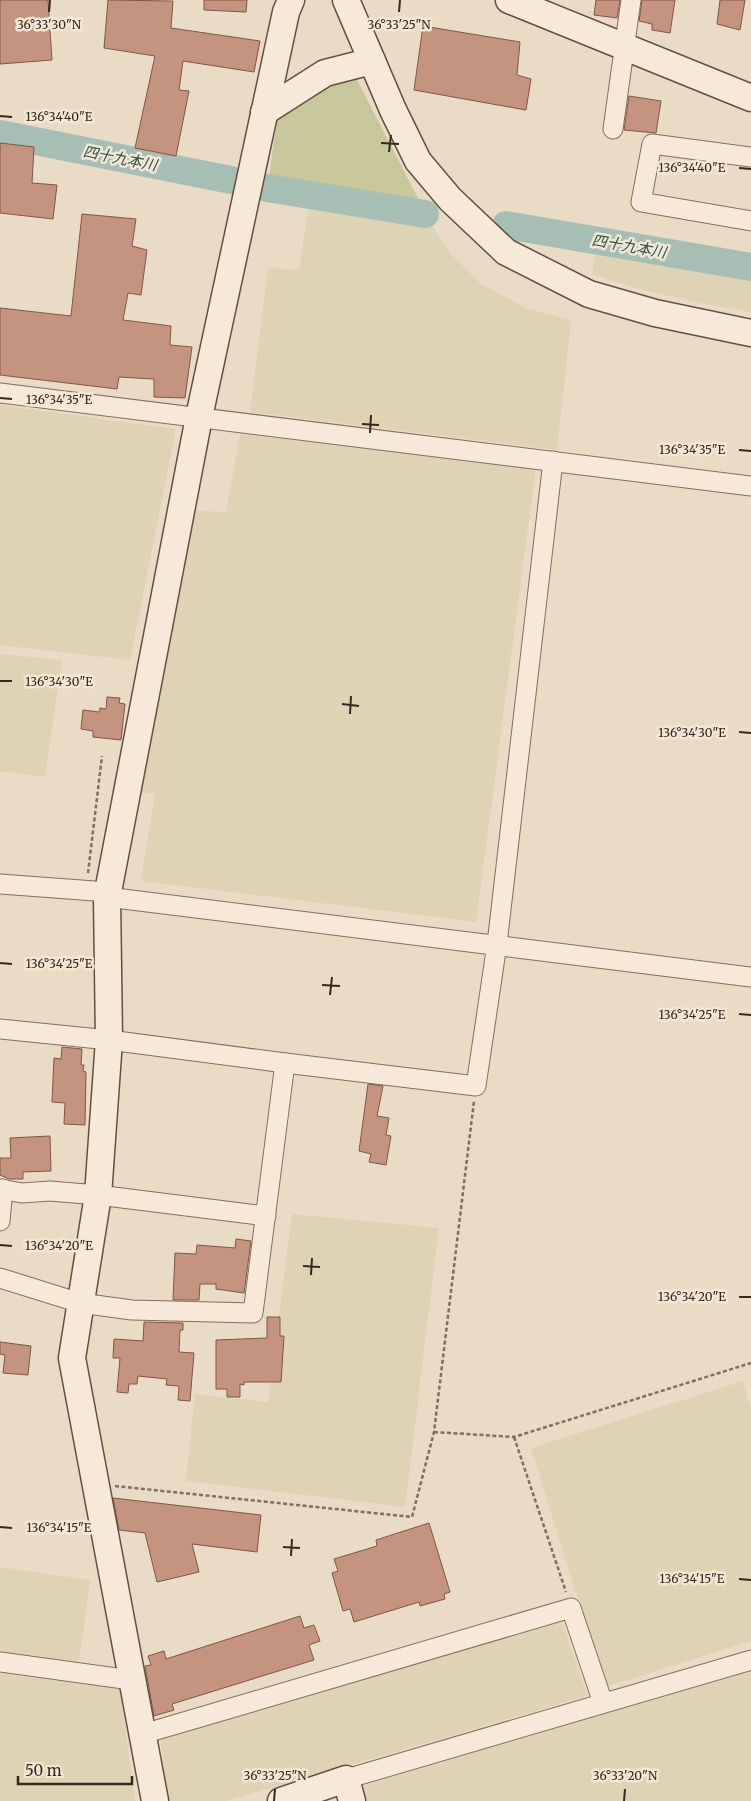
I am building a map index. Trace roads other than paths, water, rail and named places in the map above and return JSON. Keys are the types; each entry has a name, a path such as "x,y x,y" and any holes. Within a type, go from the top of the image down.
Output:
{"street":[{"path":"155,1801 72,1358 98,1195 110,1040 100,893 264,112 291,0"},
{"path":"346,0 418,160 450,199 506,252 589,294 655,313 751,334"},
{"path":"509,0 751,98"},
{"path":"613,129 632,0"},
{"path":"264,112 325,73 372,61"},
{"path":"751,157 652,144 640,202 751,221"},
{"path":"0,393 751,486"},
{"path":"0,1029 110,1040 476,1086 498,944 553,461"},
{"path":"0,884 100,893 751,977"},
{"path":"0,1278 80,1304 132,1310 253,1312 285,1063"},
{"path":"0,1221 2,1189 22,1193 50,1191 98,1195 266,1216"},
{"path":"143,1734 571,1608 603,1703"},
{"path":"281,1801 349,1790 603,1703 751,1660"},
{"path":"0,1662 131,1680"}],"waterway":[{"name":"四十九本川","path":"0,134 241,182"},
{"name":"四十九本川","path":"267,188 425,214"},
{"name":"四十九本川","path":"506,225 751,267"}]}
